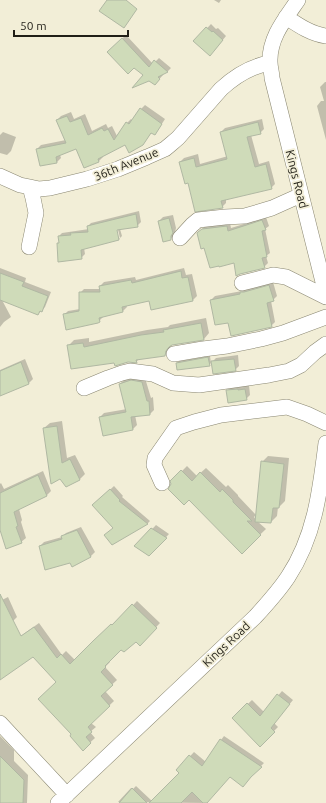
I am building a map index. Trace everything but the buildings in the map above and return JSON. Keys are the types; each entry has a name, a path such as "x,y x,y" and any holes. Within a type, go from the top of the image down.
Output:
{"street":[{"name":"Kings Road","path":"298,0 274,38 271,48 270,63 272,78 326,294"},
{"path":"286,17 301,27 321,36 326,36"},
{"name":"36th Avenue","path":"0,176 20,185 39,189 50,188 87,179 147,158 165,149 178,138 228,82 258,65 270,63"},
{"path":"29,247 36,213 30,187"},
{"path":"180,238 198,220 245,216 272,208 302,195"},
{"path":"242,283 273,275 286,277 326,297"},
{"path":"174,354 228,346 261,339 283,333 326,317"},
{"path":"84,388 130,371 153,374 174,384 199,385 269,375 290,371 301,365 326,344"},
{"path":"162,483 154,465 155,458 176,428 221,415 287,407 307,414 326,424"},
{"name":"Kings Road","path":"62,799 255,617 279,590 298,560 312,526 320,488 326,443"},
{"path":"0,723 62,799"}]}
